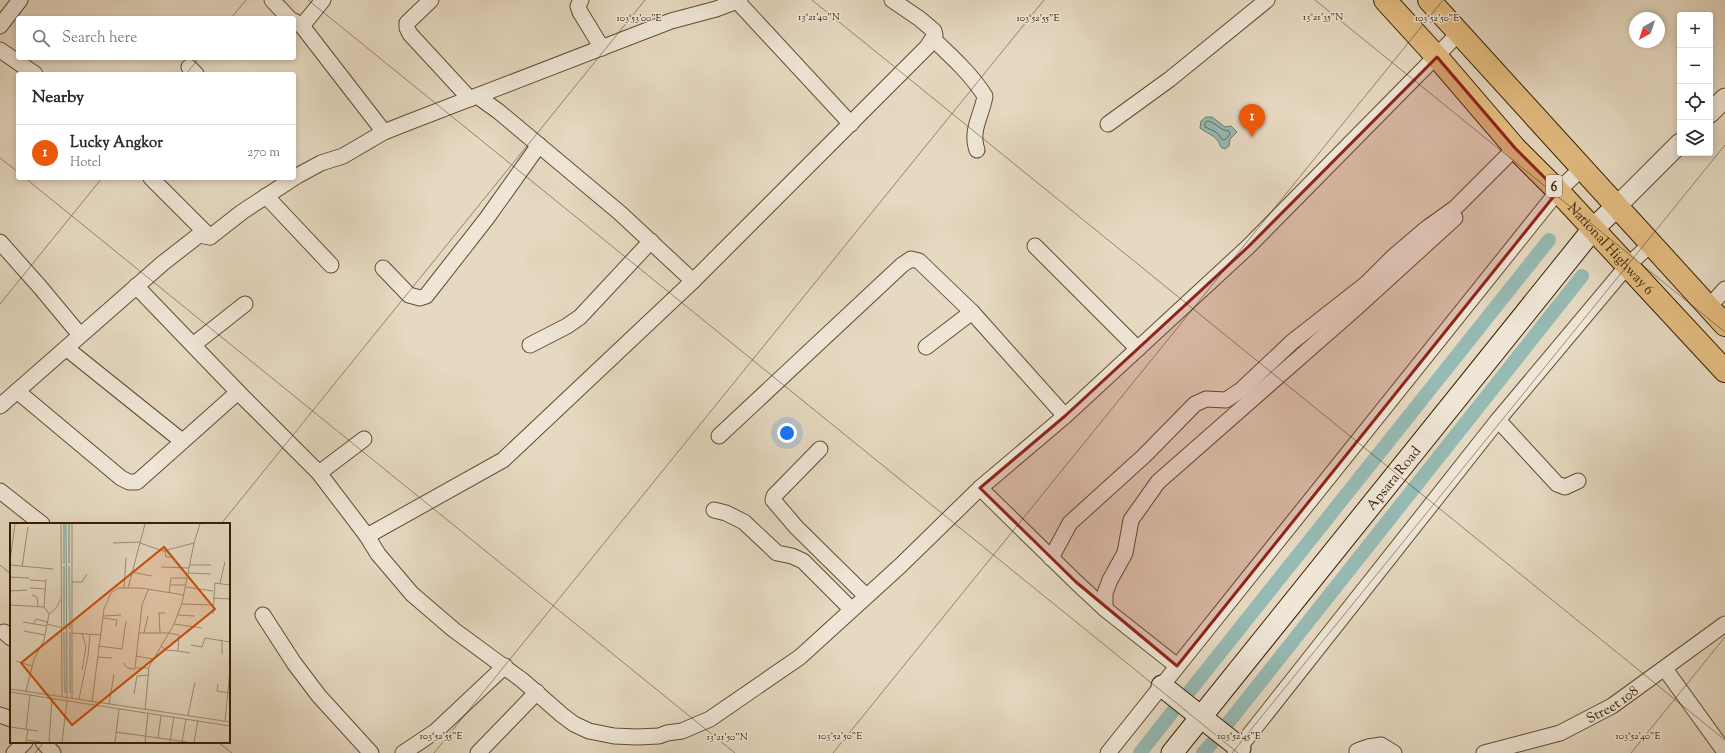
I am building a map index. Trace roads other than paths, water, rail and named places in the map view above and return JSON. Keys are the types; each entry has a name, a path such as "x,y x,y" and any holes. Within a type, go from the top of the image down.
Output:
{"main road":[{"name":"National Highway 6","path":"1385,0 1437,57 1515,148 1558,191 1725,371"},
{"name":"6","path":"1429,0 1725,325"},
{"name":"Apsara Road","path":"1172,753 1593,229 1617,206"},
{"path":"1162,686 1201,717 1237,750"}],"street":[{"path":"0,26 20,0"},
{"path":"272,0 289,16"},
{"path":"296,21 323,0"},
{"path":"431,0 407,23 407,28 410,34 474,97 498,111 614,208 693,281"},
{"path":"581,0 578,6 580,12 602,48"},
{"path":"367,536 503,460 693,281 927,47 935,35 934,31 927,24 892,0"},
{"path":"1108,124 1170,79 1267,0"},
{"path":"296,174 321,163 343,156 384,132 671,21 716,9 738,1 851,124"},
{"path":"296,23 384,132"},
{"path":"136,286 238,392 319,473 367,536 378,554 412,594 454,630 505,666 574,724 589,731 614,736 659,736 667,732 682,731 710,718 800,657 900,566 980,488 1065,416 1248,247 1459,33"},
{"path":"933,39 974,81 985,96 974,132 974,142 977,150"},
{"path":"0,50 33,72"},
{"path":"1713,110 1725,98"},
{"path":"383,268 409,295 420,298 426,296 487,218 539,146"},
{"path":"1617,206 1677,146"},
{"path":"1051,558 1070,523 1144,456 1195,404 1206,399 1226,400 1241,390 1292,342 1366,284 1393,257 1427,228 1455,208 1515,148"},
{"path":"1108,753 1558,191 1582,168"},
{"path":"1105,609 1105,593 1110,580 1126,553 1131,520 1158,482 1350,313 1484,191 1486,186 1485,178"},
{"path":"153,180 210,237"},
{"path":"210,237 288,180"},
{"path":"266,196 331,264"},
{"path":"0,406 136,286 199,234 210,237"},
{"path":"530,345 567,326 580,317 651,241"},
{"path":"0,242 80,335"},
{"path":"1237,750 1498,420 1627,266 1651,244"},
{"path":"1035,246 1138,349"},
{"path":"719,436 911,258 919,261 972,312 1065,416"},
{"path":"1709,307 1725,289"},
{"path":"193,346 245,304"},
{"path":"926,347 972,312"},
{"path":"66,348 182,441"},
{"path":"17,391 121,478 129,482 137,482 238,392"},
{"path":"1498,420 1557,484 1565,487 1578,481"},
{"path":"319,473 364,439"},
{"path":"820,449 774,496 773,500 796,527 866,596"},
{"path":"980,488 1105,609 1177,666"},
{"path":"0,491 41,523"},
{"path":"714,510 726,513 744,522 777,553 792,556 804,561 851,609"},
{"path":"263,615 294,663 319,696 371,753"},
{"name":"Street 108","path":"1484,753 1560,733 1612,706 1725,624"},
{"path":"403,753 436,732 505,666"},
{"path":"1665,669 1725,752"},
{"path":"478,753 537,692"},
{"path":"0,715 10,719"},
{"path":"14,753 24,743"},
{"path":"43,743 54,753"},
{"path":"1357,751 1368,747 1381,745 1394,753"}],"water":[{"path":"1206,117 1212,117 1225,127 1231,126 1237,132 1230,139 1229,146 1225,149 1221,147 1215,137 1200,128 1201,121"}],"waterway":[{"path":"1189,692 1549,240"},
{"path":"1228,723 1582,276"},
{"path":"1140,753 1173,711"},
{"path":"1203,753 1212,743"}],"place":[{"name":"Lucky Angkor","path":"1252,137"}]}
